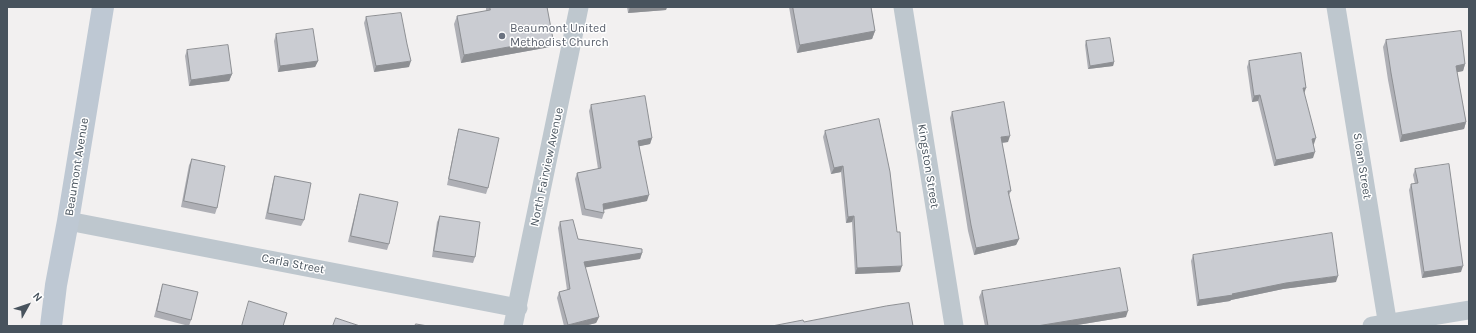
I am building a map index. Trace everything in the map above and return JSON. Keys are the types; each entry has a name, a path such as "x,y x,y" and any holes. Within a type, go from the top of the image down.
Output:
{"street":[{"name":"Beaumont Avenue","path":"52,326 56,285 68,221 102,7"},
{"name":"North Fairview Avenue","path":"513,326 518,308 579,7"},
{"name":"Kingston Street","path":"903,7 954,326"},
{"name":"Sloan Street","path":"1336,7 1382,325"},
{"name":"Carla Street","path":"68,221 518,308"},
{"path":"1382,325 1469,310"}],"building":[{"name":"Beaumont United Methodist Church","path":"490,7 547,7 553,39 464,55 457,16 490,10"},
{"path":"793,7 871,7 875,31 800,45"},
{"path":"401,13 411,61 376,66 366,17"},
{"path":"313,29 318,61 280,66 276,34"},
{"path":"1461,31 1465,64 1456,66 1466,122 1402,135 1386,40"},
{"path":"1110,38 1114,62 1090,66 1086,41"},
{"path":"228,45 232,74 191,80 187,50"},
{"path":"1301,53 1306,88 1303,88 1316,138 1312,139 1315,152 1276,160 1260,95 1254,96 1249,61"},
{"path":"645,96 652,138 638,141 649,195 603,204 604,213 585,209 577,173 601,168 591,105"},
{"path":"1004,102 1010,136 1001,137 1011,191 1008,191 1019,239 976,248 952,112"},
{"path":"879,119 890,172 897,232 900,232 902,266 857,268 854,216 848,217 843,166 834,168 825,131"},
{"path":"459,129 499,138 488,188 449,179"},
{"path":"192,159 225,166 217,208 184,201"},
{"path":"1449,164 1463,266 1424,272 1411,184 1418,183 1415,169"},
{"path":"275,176 311,183 304,220 268,213"},
{"path":"360,194 398,202 389,244 351,236"},
{"path":"440,216 480,222 475,257 434,251"},
{"path":"573,220 578,239 642,249 642,253 584,262 599,317 568,325 559,292 570,289 560,222"},
{"path":"1332,233 1338,276 1286,283 1232,294 1233,295 1199,300 1193,255"},
{"path":"1120,268 1128,311 1037,326 988,326 982,291"},
{"path":"163,284 198,292 191,320 157,311"},
{"path":"249,301 287,313 283,326 242,326"},
{"path":"909,303 913,326 772,326 803,320 804,322"},
{"path":"336,318 360,326 333,326"},
{"path":"416,324 428,326 415,326"}],"place":[{"name":"Beaumont United Methodist Church","path":"502,36"}]}
